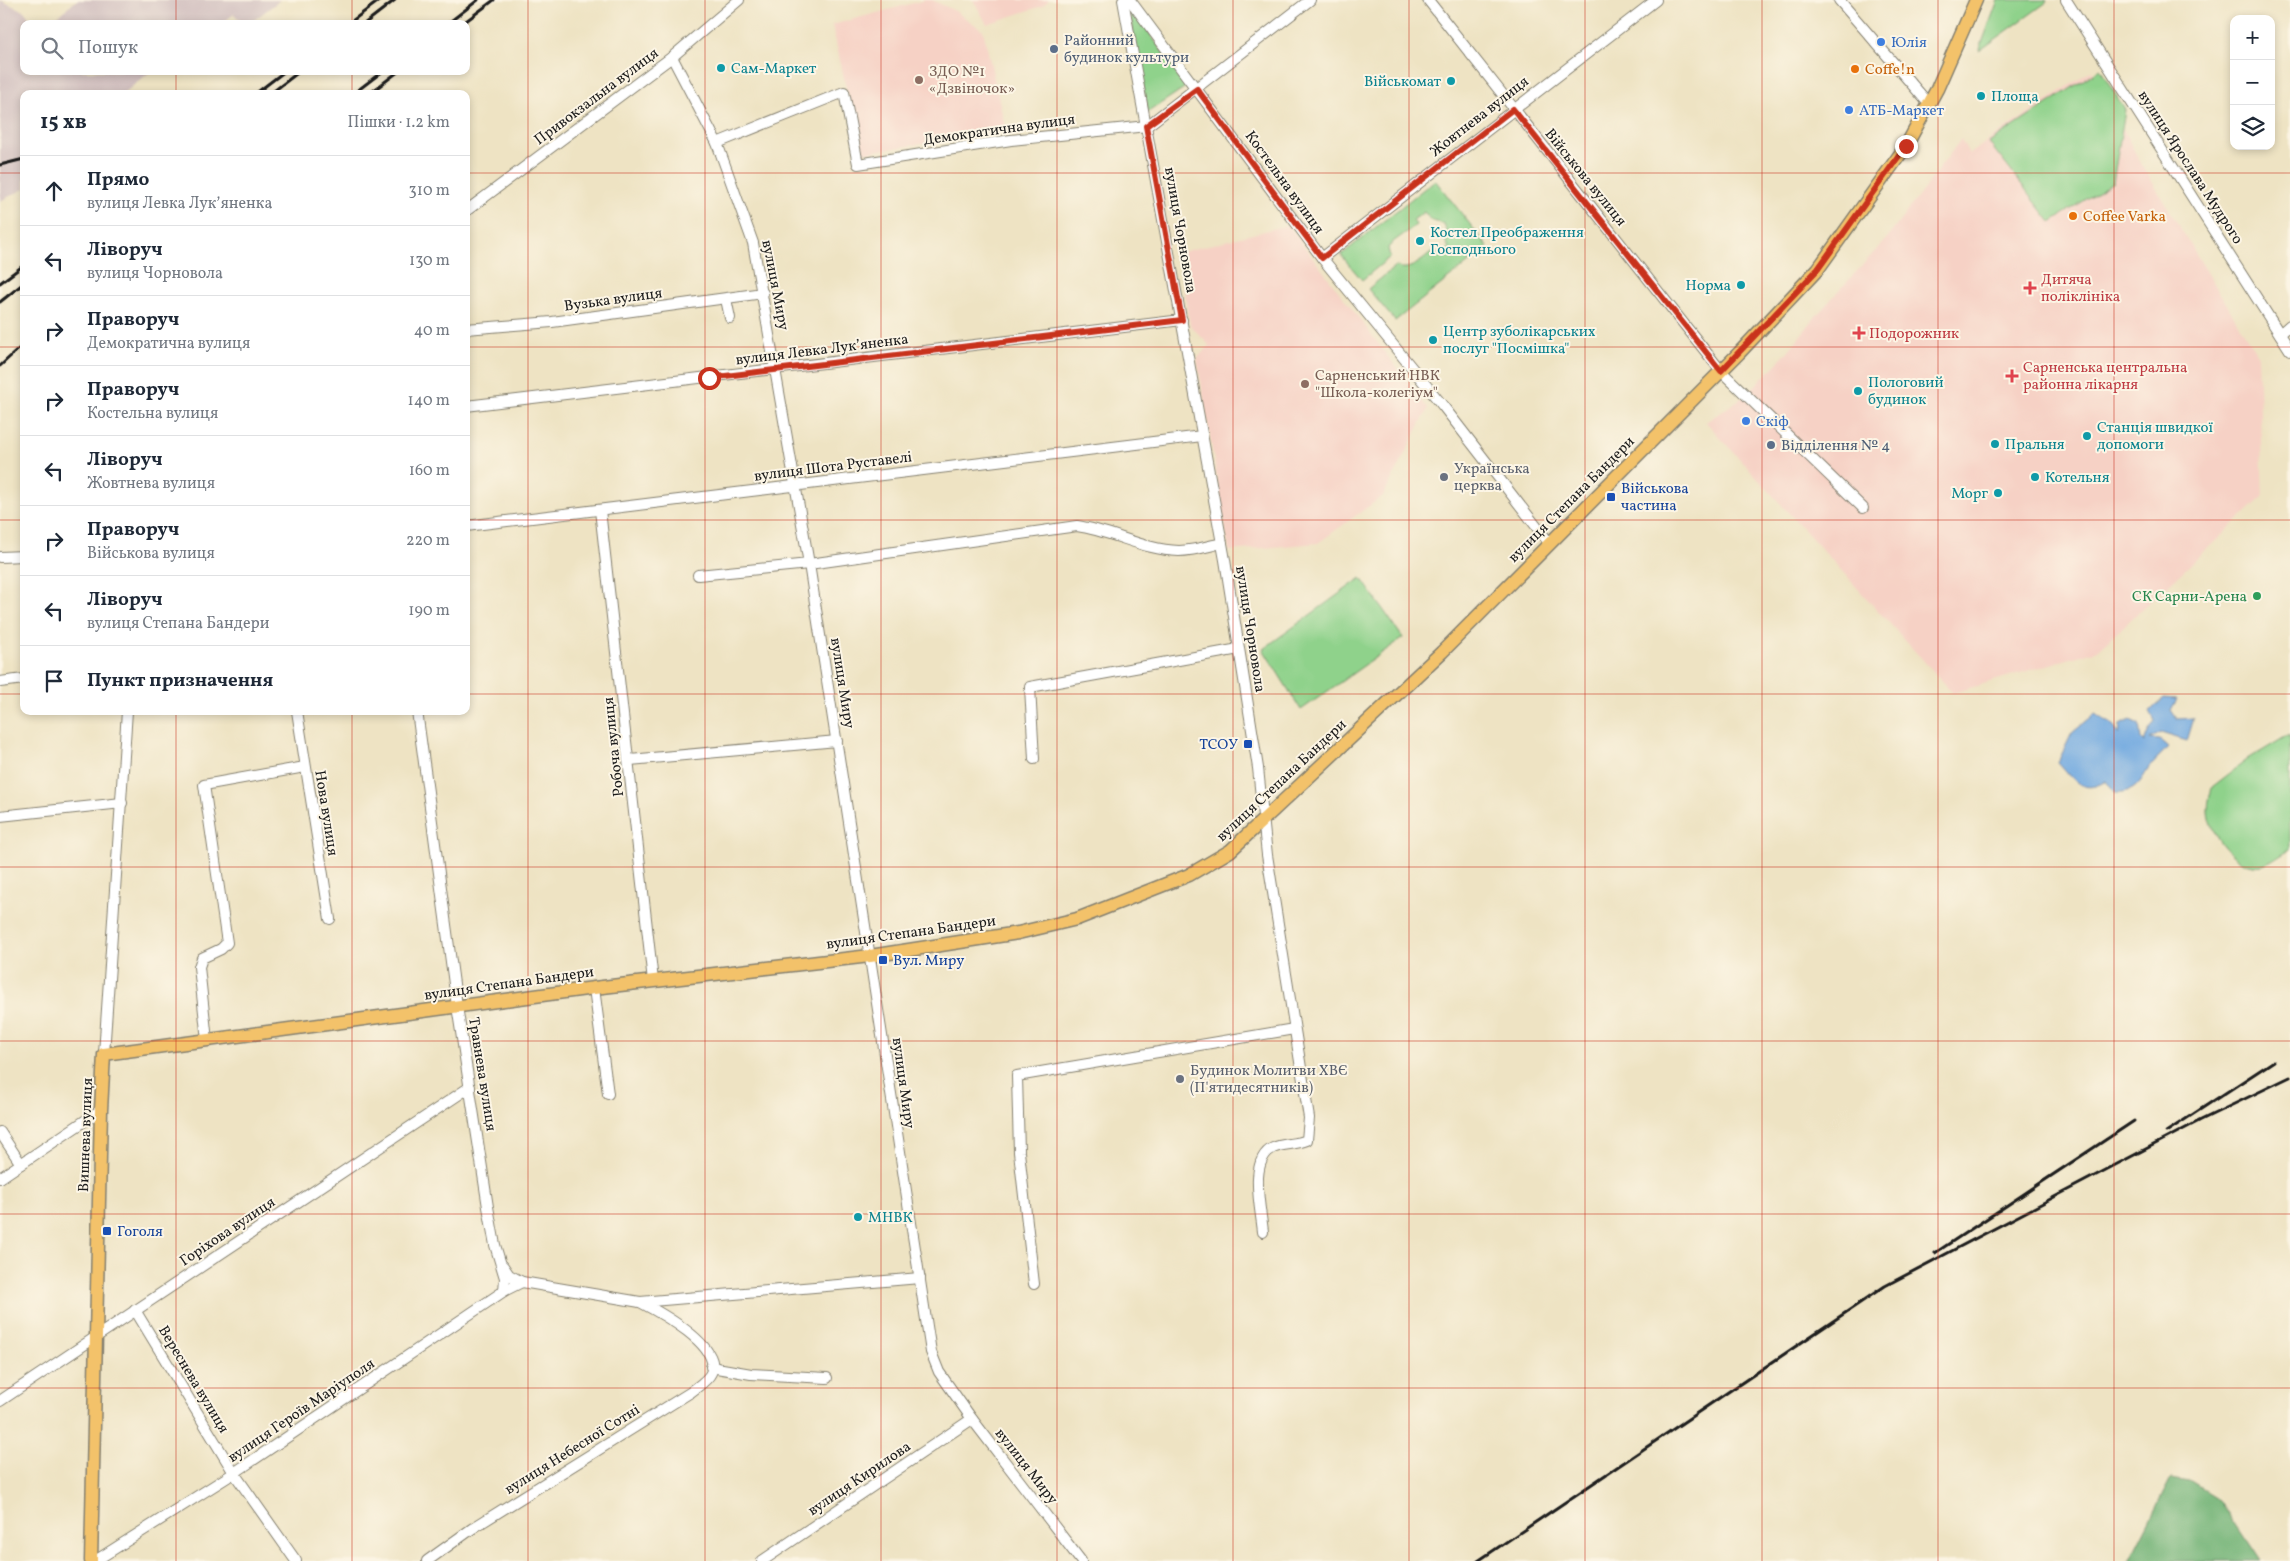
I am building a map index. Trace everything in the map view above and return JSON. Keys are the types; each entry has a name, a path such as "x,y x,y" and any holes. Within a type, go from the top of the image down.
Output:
{"main road":[{"name":"вулиця Степана Бандери","path":"104,1054 594,988 870,956 1018,934 1076,919 1189,875 1230,851 1442,652 1721,371 1818,269 1906,146 1928,104 1976,0"},
{"name":"Вишнева вулиця","path":"91,1561 101,1110 104,1054"}],"street":[{"name":"Привокзальна вулиця","path":"470,208 672,57 739,0"},
{"name":"вулиця Чорновола","path":"1123,0 1222,543 1258,768 1263,821 1309,1130 1307,1140 1297,1145 1274,1147 1262,1156 1257,1169 1263,1232"},
{"name":"Костельна вулиця","path":"1130,0 1322,258 1443,406 1550,544"},
{"name":"Демократична вулиця","path":"717,143 844,92 859,170 1012,140 1146,126 1197,89 1310,0"},
{"name":"Військова вулиця","path":"1428,0 1721,371 1864,508"},
{"name":"Жовтнева вулиця","path":"1322,258 1656,0"},
{"path":"1839,0 1928,104"},
{"name":"вулиця Ярослава Мудрого","path":"2066,0 2290,350"},
{"name":"вулиця Миру","path":"672,57 717,143 753,243 763,293 837,741 930,1352 939,1372 972,1420 1080,1561"},
{"name":"Вузька вулиця","path":"470,329 552,322 763,293"},
{"path":"726,298 730,318"},
{"name":"вулиця Левка Лукʼяненка","path":"470,406 1182,320"},
{"path":"2280,334 2290,325"},
{"name":"вулиця Шота Руставелі","path":"470,526 1202,436"},
{"name":"Робоча вулиця","path":"600,510 630,760 653,981"},
{"path":"698,576 809,564 1077,526 1102,530 1151,548 1181,551 1222,543"},
{"path":"0,557 20,556"},
{"path":"1034,759 1030,687 1239,649"},
{"path":"0,682 20,680"},
{"name":"Вишнева вулиця","path":"104,1054 122,803 126,715"},
{"name":"Нова вулиця","path":"298,715 330,919"},
{"name":"Травнева вулиця","path":"418,715 457,1006 490,1217 505,1278 504,1290"},
{"path":"630,760 837,741"},
{"path":"207,1040 199,968 202,958 222,949 227,943 204,785 305,767"},
{"path":"0,816 122,803"},
{"path":"594,988 608,1094"},
{"path":"1034,1284 1019,1152 1017,1076 1294,1029"},
{"name":"Горіхова вулиця","path":"0,1401 470,1088"},
{"path":"0,1178 101,1110"},
{"path":"0,1132 21,1164"},
{"path":"501,1263 509,1275 522,1282 640,1302 920,1278"},
{"name":"вулиця Героїв Маріуполя","path":"95,1561 234,1473 504,1290 522,1282"},
{"path":"669,1317 672,1305 677,1300"},
{"path":"640,1302 669,1317 708,1350 712,1362 711,1367 752,1374 827,1378"},
{"name":"Вереснева вулиця","path":"135,1310 234,1473 296,1561"},
{"name":"вулиця Небесної Сотні","path":"427,1561 474,1528 691,1392 711,1373 711,1367"},
{"name":"вулиця Кирилова","path":"762,1561 972,1420"}],"shaded area":[{"path":"0,0 24,11 31,20 20,20 20,75 146,75 128,90 20,90 20,191 0,201"},
{"path":"77,0 280,0 254,20 239,20 234,14 226,20 53,20"},
{"name":"ЗДО №1 «Дзвіночок»","path":"925,0 932,0 955,11 983,30 1006,131 861,153 832,25"},
{"path":"973,0 1049,0 1042,6 987,24"},
{"name":"Сарненська центральна районна лікарня","path":"2092,70 2139,160 2258,356 2263,497 2098,650 1953,693 1706,422 1746,395 1786,354 1816,316 1888,237 1961,139 1969,154"},
{"name":"Сарненський НВК \"Школа-колегіум\"","path":"1288,225 1428,409 1383,496 1318,543 1229,551 1197,359 1209,345 1190,325 1178,253"}],"green space":[{"path":"1998,0 2046,0 2047,2 1979,51"},
{"path":"1128,3 1187,86 1148,112"},
{"path":"2100,69 2125,110 2113,182 2051,222 1989,143"},
{"path":"1435,180 1488,247 1395,321 1368,289 1396,266 1401,268 1411,267 1434,251 1438,255 1449,248 1444,238 1446,229 1444,224 1432,221 1424,212 1413,220 1416,225 1388,248 1390,257 1362,280 1341,255"},
{"path":"1361,578 1403,638 1301,710 1263,649"},
{"path":"2290,734 2290,850 2263,865 2243,862 2225,848 2213,829 2208,810 2212,787 2247,760"},
{"path":"2171,1478 2190,1481 2219,1499 2260,1561 2129,1561"}],"water":[{"path":"2164,698 2177,699 2171,710 2177,719 2194,718 2187,741 2161,733 2150,739 2160,740 2168,747 2151,765 2141,781 2133,789 2114,792 2106,781 2090,787 2084,786 2079,784 2058,762 2072,733 2095,714 2112,724 2119,735 2120,725 2130,720 2139,724 2141,740 2144,743 2155,721 2150,711"}],"railway":[{"path":"353,20 380,0"},
{"path":"369,20 395,0"},
{"path":"452,20 478,0"},
{"path":"467,20 494,0"},
{"path":"260,90 280,75"},
{"path":"275,90 295,75"},
{"path":"358,90 378,75"},
{"path":"374,90 394,75"},
{"path":"0,165 20,160"},
{"path":"0,283 20,268"},
{"path":"0,302 20,286"},
{"path":"0,366 20,348"},
{"path":"2166,1132 2274,1061"},
{"path":"1478,1561 1885,1286 2201,1120 2290,1077"},
{"path":"1935,1253 2134,1121"}],"place":[{"name":"Юлія","path":"1881,42"},
{"name":"Районний будинок культури","path":"1054,49"},
{"name":"Сам-Маркет","path":"721,68"},
{"name":"Coffe!n","path":"1855,69"},
{"name":"ЗДО №1 «Дзвіночок»","path":"919,80"},
{"name":"Військомат","path":"1451,81"},
{"name":"Площа","path":"1981,96"},
{"name":"АТБ-Маркет","path":"1849,110"},
{"name":"Coffee Varka","path":"2073,216"},
{"name":"Костел Преображення Господнього","path":"1420,241"},
{"name":"Норма","path":"1741,285"},
{"name":"Дитяча поліклініка","path":"2030,288"},
{"name":"Подорожник","path":"1859,333"},
{"name":"Центр зуболікарських послуг \"Посмішка\"","path":"1433,340"},
{"name":"Сарненська центральна районна лікарня","path":"2012,376"},
{"name":"Сарненський НВК \"Школа-колегіум\"","path":"1305,384"},
{"name":"Пологовий будинок","path":"1858,391"},
{"name":"Скіф","path":"1746,421"},
{"name":"Станція швидкої допомоги","path":"2087,436"},
{"name":"Пральня","path":"1995,444"},
{"name":"Відділення № 4","path":"1771,445"},
{"name":"Українська церква","path":"1444,477"},
{"name":"Котельня","path":"2035,477"},
{"name":"Морг","path":"1998,493"},
{"name":"Військова частина","path":"1611,497"},
{"name":"СК Сарни-Арена","path":"2257,596"},
{"name":"ТСОУ","path":"1248,744"},
{"name":"Вул. Миру","path":"883,960"},
{"name":"Будинок Молитви ХВЄ (П'ятидесятників)","path":"1180,1079"},
{"name":"МНВК","path":"858,1217"},
{"name":"Гоголя","path":"107,1231"}],"route":[{"path":"709,378 1182,320 1146,126 1197,89 1322,258 1513,109 1721,371 1818,269 1906,146"}]}
